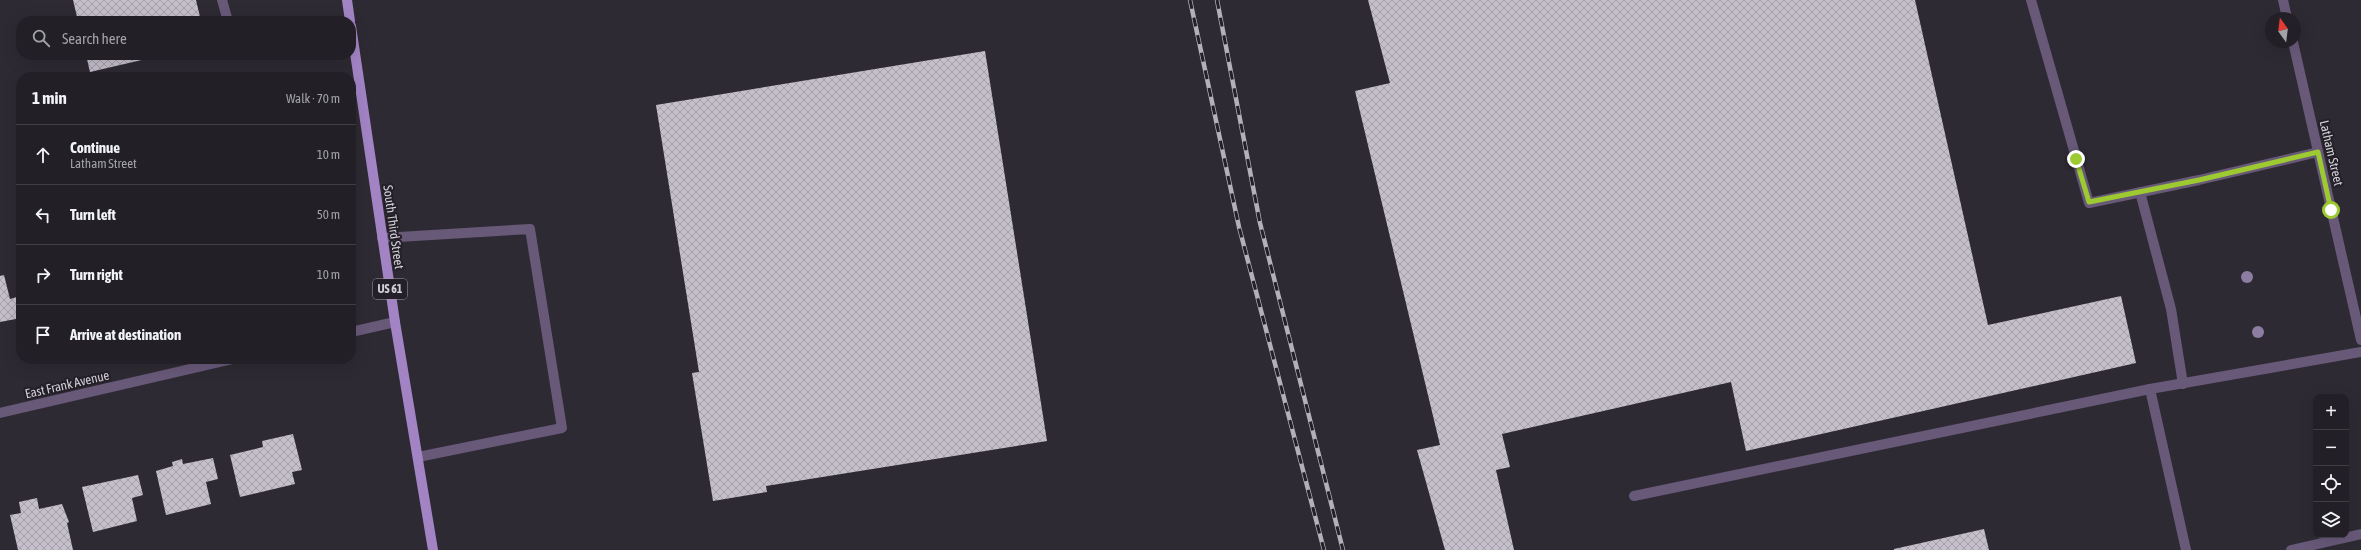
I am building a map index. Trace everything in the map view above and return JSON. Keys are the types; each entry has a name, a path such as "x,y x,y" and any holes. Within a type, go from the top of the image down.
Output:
{"main road":[{"path":"347,0 349,16"},
{"name":"South Third Street","path":"356,60 394,322 433,550"}],"street":[{"path":"222,0 227,16"},
{"path":"2031,0 2089,202 2318,152"},
{"path":"2283,0 2286,12"},
{"name":"Latham Street","path":"2294,48 2361,340"},
{"path":"2140,192 2171,309 2183,384"},
{"path":"382,238 530,229 562,428 418,457"},
{"path":"356,331 394,322"},
{"path":"1634,496 2150,389 2361,352"},
{"name":"East Frank Avenue","path":"0,413 211,364"},
{"path":"2150,389 2186,550"},
{"path":"2291,550 2361,534"}],"building":[{"path":"73,0 196,0 200,16 77,16"},
{"path":"1368,0 1915,0 1988,325 2121,296 2136,363 1746,451 1731,382 1502,434 1510,467 1496,470 1514,550 1445,550 1417,450 1440,445 1355,91 1390,83"},
{"path":"985,51 1047,441 766,486 767,492 713,501 692,373 699,372 656,105"},
{"path":"87,60 142,60 90,72"},
{"path":"4,275 10,299 16,297 16,319 0,322 0,276"},
{"path":"293,434 302,470 292,472 295,484 240,497 230,455 263,447 262,441"},
{"path":"213,458 218,479 206,482 211,504 166,515 156,471 173,466 172,462 182,459 183,464"},
{"path":"138,475 143,495 132,498 137,521 93,532 82,487"},
{"path":"37,498 39,509 62,504 69,522 67,523 73,550 18,550 10,515 21,513 19,502"},
{"path":"1984,529 1989,550 1894,550 1894,549"}],"railway":[{"path":"1190,0 1239,227 1324,550"},
{"path":"1217,0 1260,223 1343,550"}],"route":[{"path":"2076,159 2089,202 2199,180 2318,152 2331,210"}]}
